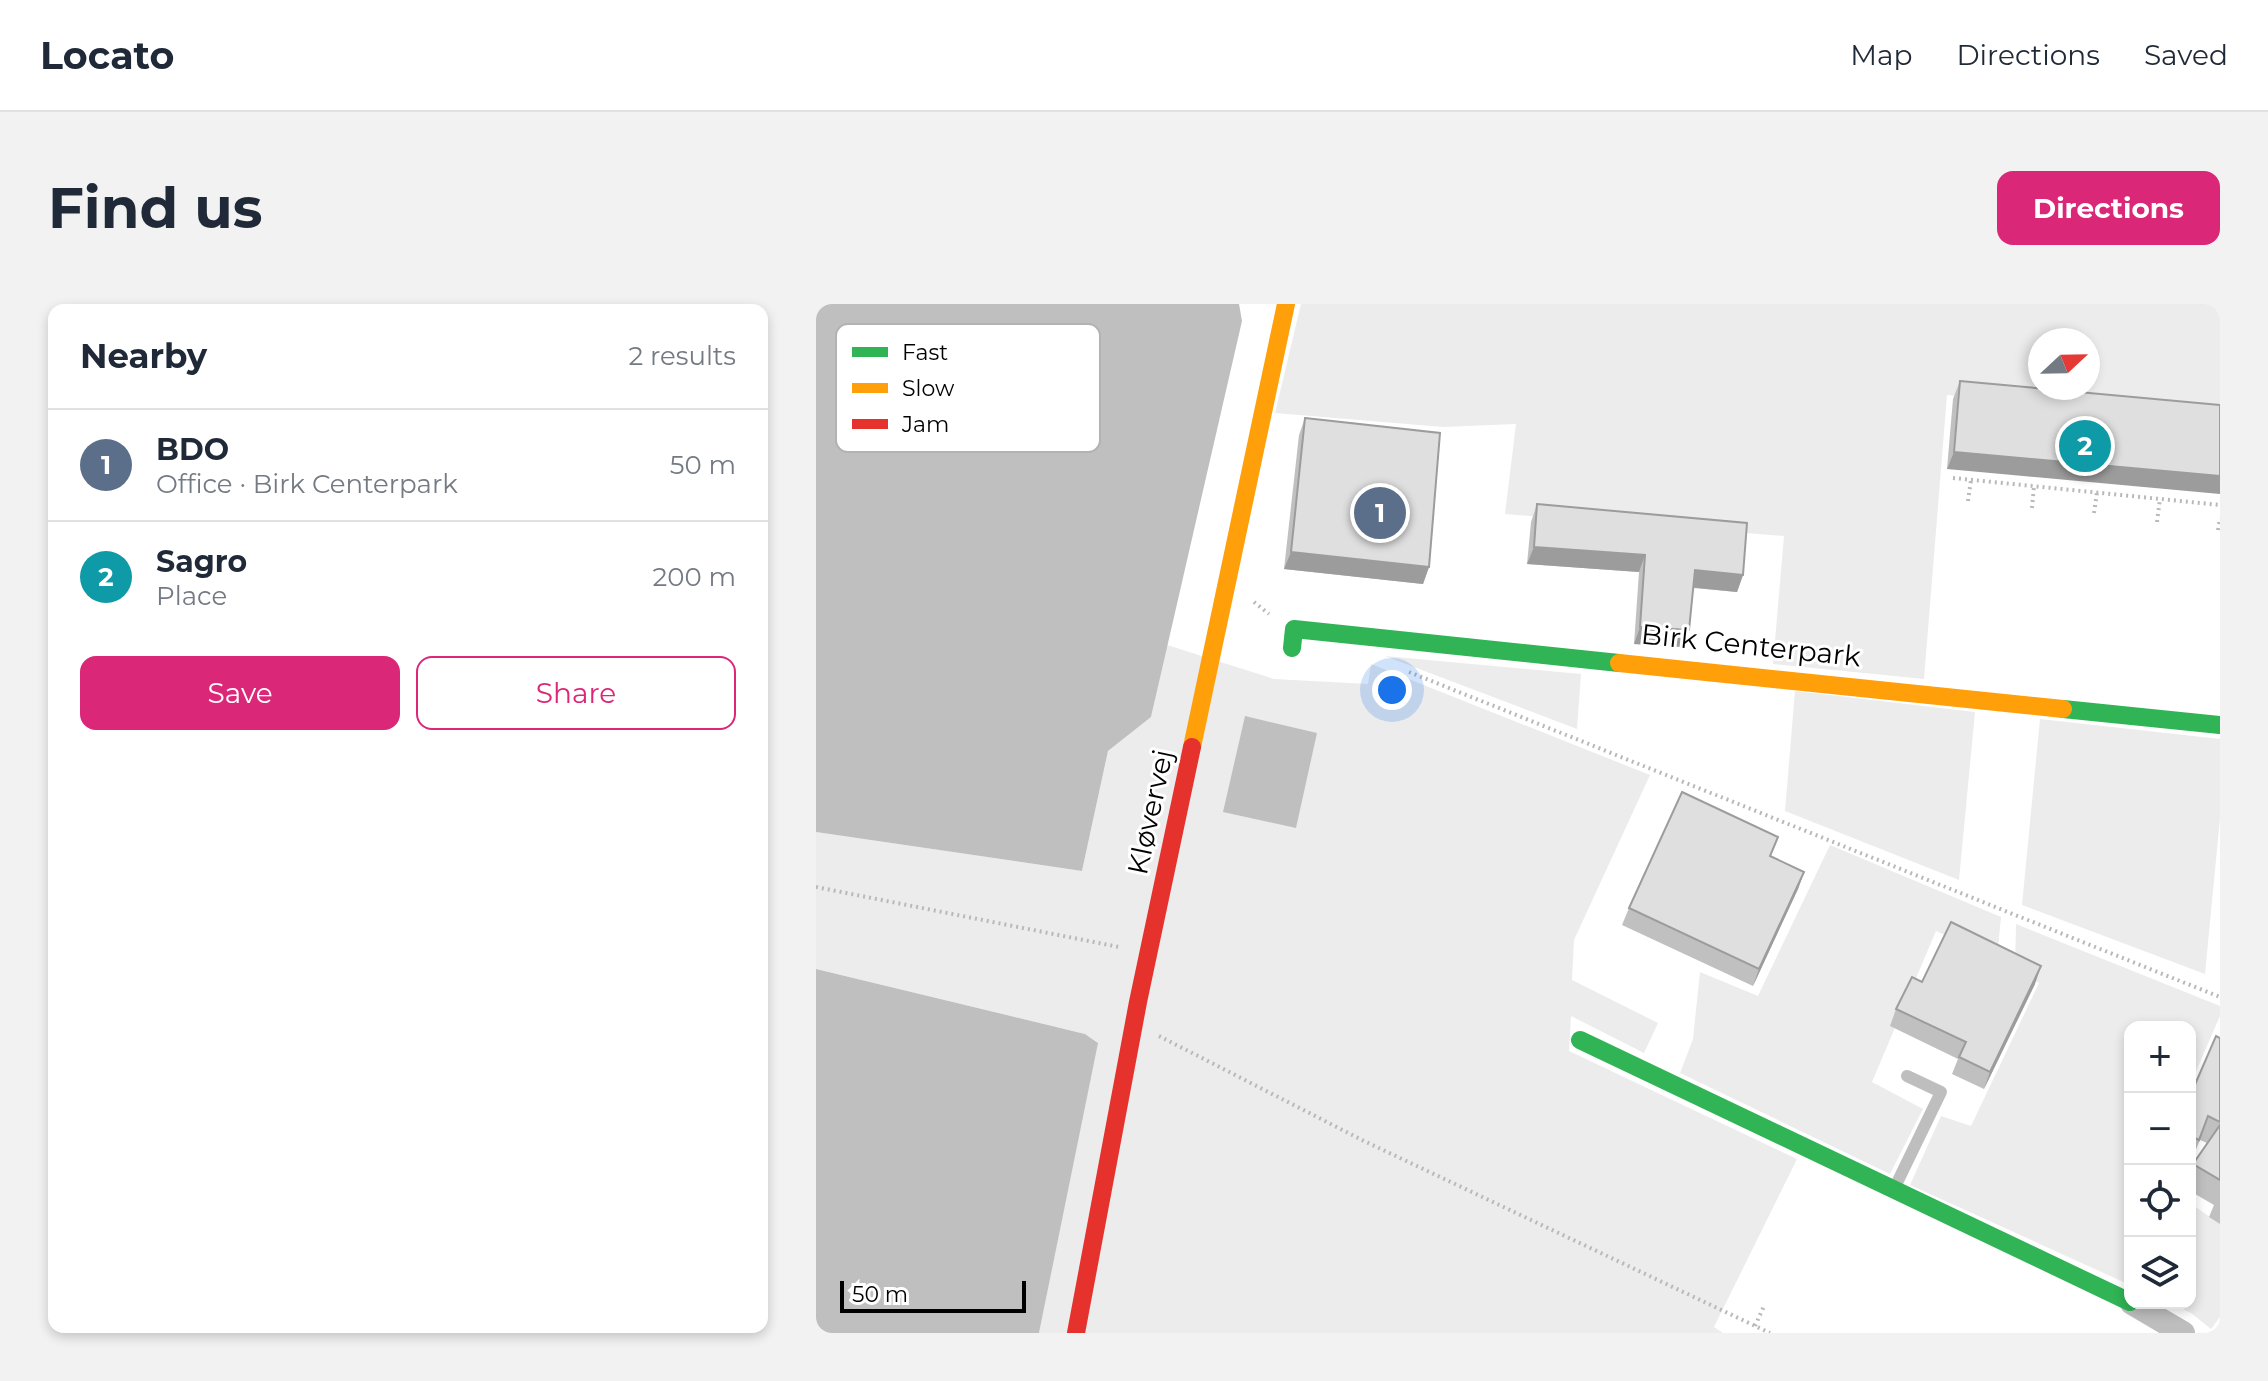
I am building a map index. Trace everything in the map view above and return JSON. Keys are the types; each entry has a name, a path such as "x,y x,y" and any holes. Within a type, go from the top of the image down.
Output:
{"street":[{"name":"Kløvervej","path":"1076,1333 1149,953 1286,304"},
{"path":"1292,648 1294,629"},
{"name":"Birk Centerpark","path":"1294,629 2220,725"},
{"path":"1580,1040 2124,1300"},
{"path":"2141,1309 2183,1333"}],"lane":[{"path":"1894,1190 1941,1092 1907,1076"}],"path":[{"path":"1953,478 2220,505"},
{"path":"1968,501 1971,480"},
{"path":"2032,508 2034,486"},
{"path":"2094,513 2097,492"},
{"path":"2157,522 2160,499"},
{"path":"2218,530 2220,518"},
{"path":"1227,580 1268,614 1294,629"},
{"path":"1408,671 2220,997"},
{"path":"816,887 1149,953"},
{"path":"1135,1024 1364,1141 1770,1333"},
{"path":"1755,1326 1764,1306"}],"shaded area":[{"path":"816,304 1239,304 1242,321 1151,717 1108,751 1082,871 816,832"},
{"path":"1301,304 2220,304 2220,418 1947,395 1924,679 1773,664 1784,536 1505,514 1516,424 1443,427 1275,413"},
{"path":"1167,645 1274,679 1368,684 1371,664 1650,775 1574,940 1572,980 1658,1023 1644,1053 1571,1016 1569,1051 1797,1159 1714,1327 1723,1333 1039,1333 1097,1042 1085,1034 816,969 816,832 1082,871 1108,751 1151,717"},
{"path":"1385,656 1581,674 1577,729"},
{"path":"1795,691 1975,712 1959,880 1785,811"},
{"path":"1245,716 1317,733 1296,828 1223,812"},
{"path":"2040,719 2220,739 2220,818 2205,974 2022,905"},
{"path":"1830,845 2001,917 1997,959 1936,931 1872,1082 1923,1109 1890,1174 1680,1073 1693,1039 1700,972 1758,996"},
{"path":"2016,924 2220,1006 2220,1016 2196,1071 2196,1021 2124,1021 2124,1282 1910,1185 1941,1116 1971,1126 2039,983 2015,969"},
{"path":"816,969 1085,1034 1098,1043 1039,1333 816,1333"},
{"path":"2196,1207 2220,1224 2220,1317 2211,1329 2182,1309 2196,1309"}],"building":[{"path":"1960,381 2028,387 2028,400 2100,400 2100,394 2220,405 2220,476 1954,452"},
{"path":"1305,418 1440,433 1429,567 1291,552"},
{"path":"1537,504 1747,523 1743,575 1695,570 1689,630 1640,627 1645,555 1534,547"},
{"path":"1682,792 1778,837 1770,856 1804,872 1759,969 1629,908"},
{"path":"1951,922 2041,966 1990,1072 1959,1057 1966,1042 1896,1009 1912,977 1922,982"},
{"path":"2216,1036 2220,1038 2220,1122 2208,1116 2199,1140 2196,1138 2196,1082"},
{"path":"2220,1125 2220,1180 2196,1166 2196,1160"}],"traffic: fast":[{"path":"1292,648 1294,629 1619,663"},
{"path":"2063,709 2220,725"},
{"path":"1580,1040 2124,1299"}],"traffic: slow":[{"path":"1192,747 1286,304"},
{"path":"1619,663 2063,709"}],"traffic: jam":[{"path":"1076,1333 1138,1002 1192,747"}],"place":[{"name":"Sagro","path":"2085,446"},
{"name":"BDO","path":"1380,513"}]}
